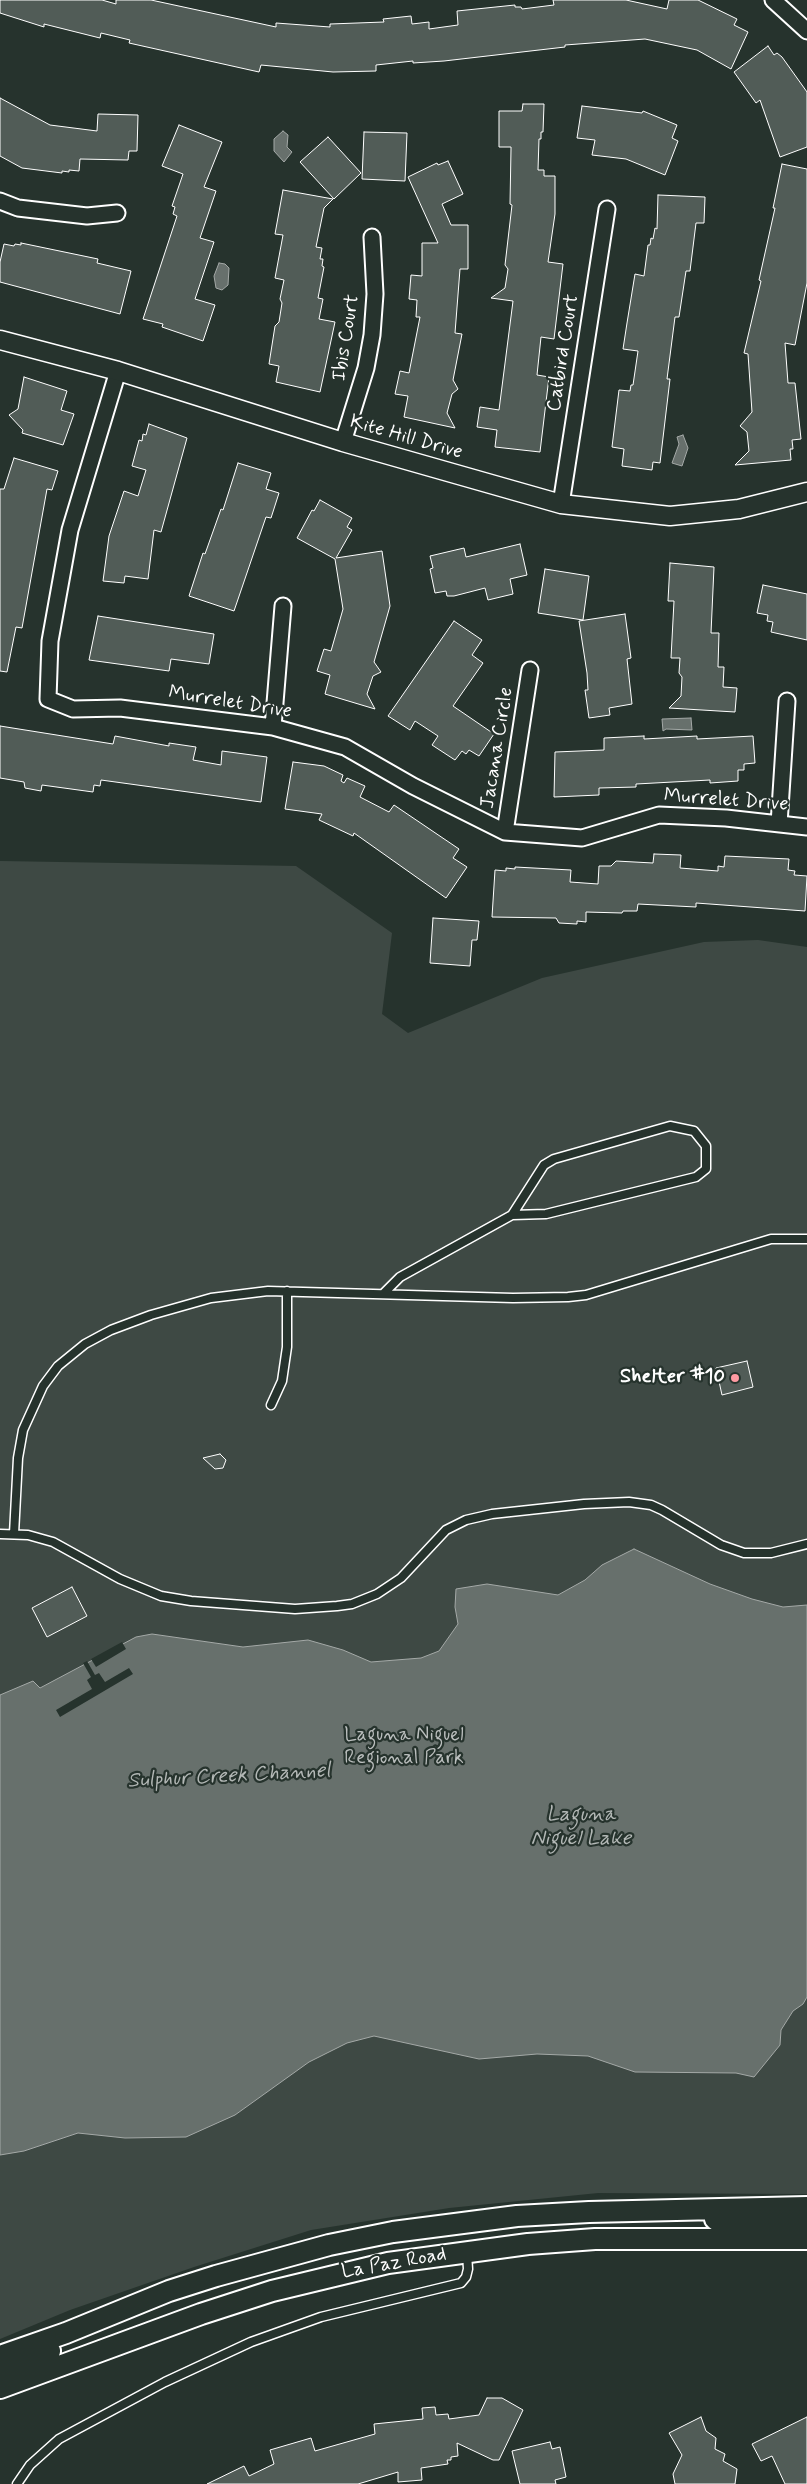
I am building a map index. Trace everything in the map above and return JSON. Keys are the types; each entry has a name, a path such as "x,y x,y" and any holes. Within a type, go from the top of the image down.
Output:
{"main road":[{"name":"La Paz Road","path":"0,2356 66,2333 111,2313 216,2276 320,2248 393,2232 517,2216 807,2207"},
{"path":"702,2210 719,2222 807,2224"},
{"name":"La Paz Road","path":"0,2388 201,2314 272,2291 388,2263 528,2244 595,2239 807,2239"},
{"path":"0,2371 39,2357 62,2344 66,2339 66,2333"}],"street":[{"path":"773,0 807,30"},
{"path":"0,201 18,208 87,216 117,213"},
{"name":"Catbird Court","path":"561,504 607,209"},
{"name":"Ibis Court","path":"343,442 366,368 372,335 375,294 372,237"},
{"name":"Kite Hill Drive","path":"0,340 118,371 343,442 561,504 670,516 739,509 807,492"},
{"name":"Murrelet Drive","path":"118,371 70,530 50,641 48,699 73,710 120,708 273,727 345,747 413,786 505,832 582,838 659,815 726,818 807,827"},
{"path":"273,727 283,606"},
{"name":"Jacana Circle","path":"505,832 530,670"},
{"path":"779,824 787,701"}],"lane":[{"path":"384,1294 400,1277 512,1215 546,1214 696,1177 706,1169 706,1146 694,1131 670,1126 554,1159 544,1165 512,1215"},
{"path":"14,1534 18,1458 23,1430 35,1401 58,1366 85,1344 111,1330 151,1315 211,1298 287,1291 530,1298 586,1295 772,1239 807,1239"},
{"path":"271,1404 282,1381 288,1347 287,1291"},
{"path":"0,1534 28,1535 53,1542 120,1579 161,1596 184,1601 295,1609 352,1604 377,1594 401,1578 446,1530 466,1520 492,1514 584,1504 629,1502 651,1505 721,1545 744,1553 771,1553 807,1544"},
{"path":"17,2484 30,2465 59,2439 157,2386 242,2346 321,2317 461,2283 466,2277 468,2269 467,2252"}],"green space":[{"name":"Laguna Niguel Regional Park","path":"0,861 296,866 392,933 382,1014 408,1033 542,978 704,942 758,940 807,947 807,2194 598,2193 449,2208 311,2230 194,2267 70,2310 0,2339"}],"water":[{"path":"283,131 288,135 287,147 292,152 284,162 274,151 274,139"},
{"path":"219,263 225,264 229,268 228,285 222,290 216,288 214,276"},
{"path":"683,435 688,448 682,466 672,463 679,444 677,437"},
{"path":"691,718 692,730 666,729 663,731 662,719"},
{"name":"Laguna Niguel Lake","path":"634,1549 710,1584 752,1599 783,1607 807,1605 807,1997 803,2004 793,2011 781,2030 780,2045 754,2077 736,2073 635,2072 588,2056 537,2054 479,2059 374,2036 347,2043 309,2062 235,2115 186,2137 125,2138 78,2133 24,2151 0,2155 0,1695 33,1681 40,1688 136,1637 152,1634 243,1647 308,1640 343,1650 371,1662 421,1658 439,1651 458,1624 455,1607 456,1589 487,1584 558,1595 585,1580 602,1565"}],"pier":[{"path":"122,1642 126,1649 96,1667 91,1659"},
{"path":"87,1661 95,1675 99,1673 105,1682 129,1668 133,1674 60,1717 56,1710 92,1689 87,1680 91,1677 83,1663"}],"building":[{"path":"0,0 102,0 116,4 116,0 151,0 276,27 276,23 330,27 330,24 384,22 383,19 411,16 412,24 429,22 429,29 458,25 457,11 515,5 515,7 521,7 522,9 554,5 553,0 626,0 667,9 669,0 698,0 737,19 734,25 748,32 731,69 697,50 645,39 565,45 565,47 444,61 413,63 413,61 376,65 376,71 333,72 261,65 259,72 129,43 130,40 101,33 100,38 44,24 44,27 0,13"},
{"path":"768,46 774,55 777,53 782,57 807,92 807,147 780,157 760,100 756,103 734,72"},
{"path":"0,98 50,125 97,131 98,114 138,115 137,151 129,151 128,160 80,159 79,171 69,170 69,172 62,171 62,173 22,168 0,156"},
{"path":"523,104 544,104 543,132 541,132 541,139 539,139 538,170 544,170 544,176 555,176 555,214 548,262 563,264 554,339 541,337 537,375 549,377 540,452 495,447 497,430 477,427 480,407 499,410 513,301 491,298 505,288 508,269 505,265 512,205 510,204 511,147 499,147 499,111 522,111"},
{"path":"582,106 642,113 643,111 677,125 672,138 678,141 665,175 626,159 592,155 595,140 577,138"},
{"path":"179,125 222,142 204,187 216,191 200,238 214,242 195,299 215,305 203,341 162,327 163,324 143,319 177,216 173,214 175,207 172,206 183,174 162,166"},
{"path":"364,132 407,133 405,181 362,179"},
{"path":"328,137 361,173 334,199 300,162"},
{"path":"448,161 463,194 442,204 451,225 468,225 468,269 460,269 455,333 462,334 453,380 458,389 452,394 447,413 455,428 404,417 408,396 395,394 400,371 409,373 420,317 416,317 417,300 409,299 411,275 422,276 422,243 438,243 408,177 437,163 438,165"},
{"path":"782,164 807,169 807,283 795,345 785,343 788,383 795,383 801,439 792,440 793,449 790,449 791,460 735,465 749,451 747,432 740,426 752,412 748,354 744,353 761,281 759,280 775,208 773,208"},
{"path":"283,190 333,199 324,208 316,247 322,248 320,259 323,259 322,266 324,267 318,298 323,299 319,319 335,322 320,392 276,382 279,366 269,364 275,326 279,322 282,303 280,299 284,280 275,278 283,235 275,234"},
{"path":"658,195 705,197 704,223 696,223 690,271 686,271 679,317 675,317 667,379 670,379 660,463 653,462 652,470 622,466 624,449 612,447 619,390 630,391 631,385 633,385 638,351 623,349 635,274 644,276 648,245 650,245 651,238 653,239 655,228 657,229"},
{"path":"21,243 98,259 97,263 131,271 120,314 0,282 0,262 4,244 14,246 15,244 21,245"},
{"path":"24,377 67,391 61,410 74,414 63,445 22,433 23,430 9,415 18,409"},
{"path":"149,424 187,438 161,532 154,530 148,579 125,576 124,583 103,581 109,536 124,491 138,496 146,470 132,466 139,440 142,441 143,434 146,435"},
{"path":"14,458 58,471 52,490 47,489 22,628 16,627 7,672 0,671 0,489 4,489"},
{"path":"238,463 271,473 266,489 279,493 271,518 266,517 234,611 189,596 203,553 205,554 221,509 223,510"},
{"path":"320,500 352,518 347,527 352,530 336,558 382,551 390,606 374,662 381,672 373,676 367,694 375,709 325,694 330,675 317,671 324,649 331,651 343,609 335,559 297,538 312,510 314,511"},
{"path":"520,544 527,575 510,579 513,594 488,600 485,588 454,596 447,596 446,591 435,593 430,569 433,568 430,556 464,548 466,557"},
{"path":"670,563 714,567 711,633 719,633 718,667 724,667 723,687 737,688 735,712 669,708 681,696 682,677 679,673 680,658 671,658 674,601 668,601"},
{"path":"545,569 589,576 583,620 538,613"},
{"path":"763,585 807,594 807,640 771,632 773,622 767,621 768,615 757,613"},
{"path":"625,614 631,658 627,659 632,704 609,708 610,715 589,718 585,690 588,690 587,673 579,621"},
{"path":"98,616 214,634 209,664 171,659 169,671 89,660"},
{"path":"454,621 482,640 472,655 483,663 453,706 494,734 479,756 469,750 466,754 462,751 455,760 432,745 438,736 415,721 410,730 388,716"},
{"path":"0,726 113,744 115,736 169,746 169,743 196,747 193,760 221,765 222,751 267,757 261,802 101,780 100,786 94,785 93,792 42,785 41,791 25,788 24,782 0,778"},
{"path":"644,736 644,739 697,736 697,739 753,736 755,763 744,764 744,770 738,770 738,781 710,783 710,780 636,784 636,787 599,788 599,795 554,797 555,752 604,750 604,738"},
{"path":"293,762 324,766 343,775 341,781 344,783 347,778 365,786 360,797 389,812 394,805 459,849 453,858 467,867 446,898 354,833 353,836 319,820 322,814 285,809"},
{"path":"654,854 681,855 680,868 718,871 718,866 724,867 725,856 789,859 788,870 795,871 794,875 807,876 805,911 696,903 696,907 638,904 637,911 623,911 622,913 586,912 586,922 577,921 577,924 559,923 556,918 492,917 495,870 506,871 506,868 515,869 515,867 571,870 570,882 598,884 599,866 611,866 616,861 653,863"},
{"path":"433,918 479,921 477,940 472,940 470,966 430,963"},
{"name":"Shelter #10","path":"747,1361 753,1387 722,1395 716,1368"},
{"path":"220,1454 226,1460 223,1468 215,1469 203,1458"},
{"path":"72,1587 87,1616 47,1637 32,1608"},
{"path":"487,2398 502,2398 523,2410 499,2460 493,2460 457,2443 458,2456 447,2460 448,2464 421,2468 422,2480 398,2482 398,2472 358,2484 207,2484 244,2466 249,2476 274,2464 270,2450 311,2438 315,2451 375,2434 374,2424 423,2419 422,2408 435,2407 436,2415 448,2414 449,2419 479,2415"},
{"path":"701,2417 706,2431 716,2438 715,2449 725,2454 723,2461 737,2469 735,2484 675,2484 673,2474 682,2455 669,2433"},
{"path":"807,2417 807,2484 785,2484 772,2456 761,2461 752,2444"},
{"path":"550,2442 552,2449 560,2447 566,2477 555,2480 556,2484 520,2484 512,2451"}],"place":[{"name":"Shelter #10","path":"735,1378"}],"water label":[{"name":"Sulphur Creek Channel","path":"229,1777"}]}
